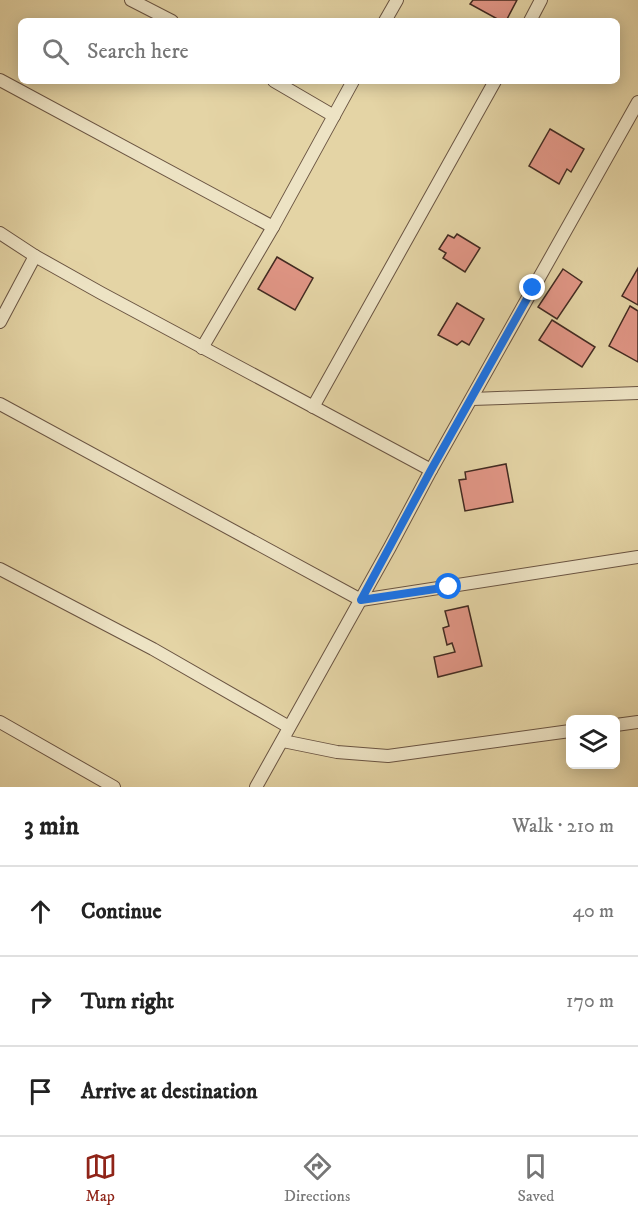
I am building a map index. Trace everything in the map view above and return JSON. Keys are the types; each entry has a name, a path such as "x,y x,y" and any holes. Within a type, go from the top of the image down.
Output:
{"street":[{"path":"131,0 166,18"},
{"path":"387,18 397,0"},
{"path":"532,18 541,0"},
{"path":"0,80 273,226"},
{"path":"279,84 334,116"},
{"path":"202,348 351,84"},
{"path":"313,407 493,84"},
{"path":"256,787 638,102"},
{"path":"0,233 35,256 202,348 431,470"},
{"path":"0,322 35,256"},
{"path":"472,399 638,393"},
{"path":"0,404 361,600 638,557"},
{"path":"0,570 153,650 290,727"},
{"path":"0,722 114,787"},
{"path":"620,724 638,722"},
{"path":"283,741 337,752 388,756 566,732"}],"building":[{"path":"473,0 517,0 508,18 496,18 470,4"},
{"path":"550,129 584,149 571,172 567,169 559,184 529,166"},
{"path":"457,234 480,248 465,272 443,258 446,253 439,249 448,235 454,238"},
{"path":"277,257 313,278 295,310 258,289"},
{"path":"638,268 638,305 622,296"},
{"path":"563,269 582,282 557,319 538,307"},
{"path":"457,303 484,319 469,345 462,341 457,345 438,335"},
{"path":"630,306 638,311 638,362 609,346"},
{"path":"552,320 595,347 582,367 539,340"},
{"path":"506,464 513,502 465,511 459,480 466,479 465,472"},
{"path":"468,606 482,666 438,677 434,657 455,652 452,643 447,645 443,628 449,626 445,611"}],"route":[{"path":"449,587 361,600 533,288"}]}
